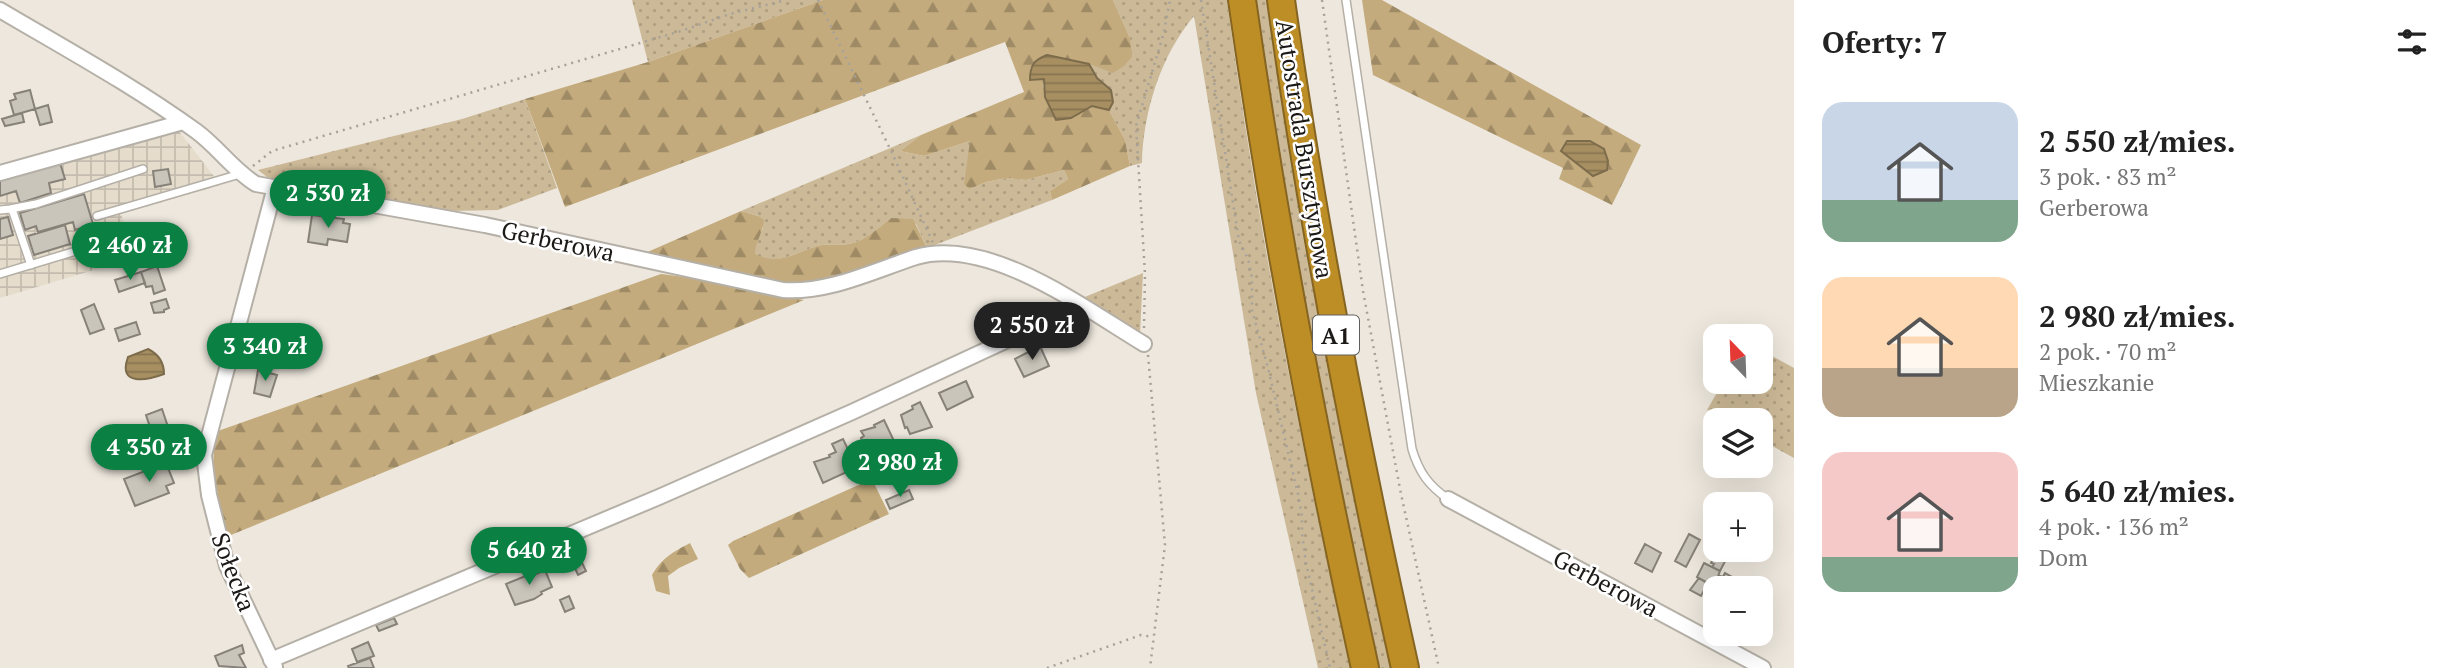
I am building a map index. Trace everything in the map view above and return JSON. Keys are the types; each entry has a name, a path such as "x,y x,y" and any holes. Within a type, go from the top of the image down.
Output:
{"highway":[{"name":"Autostrada Bursztynowa","path":"1242,0 1266,164 1295,330 1365,668"},
{"name":"Autostrada Bursztynowa","path":"1281,0 1332,314 1405,668"}],"street":[{"name":"Gerberowa","path":"0,10 158,104 200,134 242,175 256,184 485,225 783,290 803,292 936,253 967,255 1025,274 1144,344"},
{"path":"0,173 183,122"},
{"name":"Sołecka","path":"273,664 227,566 209,495 204,455 275,187"},
{"path":"273,664 840,418 1042,324 1078,304"},
{"name":"Gerberowa","path":"1448,499 1763,668"}],"lane":[{"path":"1346,0 1412,449 1417,466 1427,483 1448,499"},
{"path":"0,210 36,204 143,169"},
{"path":"97,216 242,175"},
{"path":"10,209 30,265"},
{"path":"0,274 109,241"}],"path":[{"path":"242,175 272,151 681,32 730,14 786,0"},
{"path":"818,0 894,155 936,253"},
{"path":"1201,0 1239,241 1250,268 1252,310 1275,393 1298,494 1306,563 1329,668"},
{"path":"1322,0 1365,304 1401,494 1439,668"},
{"path":"1047,668 1141,635 1153,638"}],"shaded area":[{"path":"632,0 823,0 648,62"},
{"path":"1113,0 1227,0 1266,252 1351,668 1318,668 1256,393 1194,16 1172,48 1156,85 1146,124 1142,163 1130,166 1125,140 1109,110 1113,102 1111,90 1097,78 1089,64 1113,72 1130,38"},
{"path":"1250,0 1273,0 1397,668 1374,668 1333,482"},
{"path":"1047,55 1089,64 1097,78 1111,90 1113,102 1109,110 1092,106 1071,118 1056,120 1045,97 1044,79 1030,80 1034,64"},
{"path":"525,99 557,188 498,210 450,211 267,177 258,170 462,119"},
{"path":"178,130 221,185 121,214 134,258 0,298 0,180"},
{"path":"921,135 900,151 924,156 970,141 970,189 986,182 1006,178 1026,180 1064,170 1068,179 1050,191 1052,200 927,248 916,224 891,218 866,237 849,244 817,246 779,259 755,255 755,243 763,228 758,216 741,211"},
{"path":"1567,141 1590,141 1604,149 1608,161 1607,170 1593,176 1561,151"},
{"path":"1143,273 1140,334 1080,299"},
{"path":"148,349 160,359 164,374 143,379 130,377 126,367 128,357"},
{"path":"1773,357 1794,368 1794,458 1773,447 1773,408 1708,408 1716,394 1773,394"}],"green space":[{"path":"823,0 1113,0 1130,38 1132,57 1124,66 1113,73 1089,64 1047,55 1036,60 1030,69 1030,79 1044,79 1043,87 1071,118 1092,106 1109,110 1125,140 1130,166 1052,200 1050,191 1068,179 1064,170 1026,180 1006,178 986,182 970,189 964,184 970,141 924,156 900,151 921,135 1024,92 1005,42 565,207 525,99 648,62"},
{"path":"1362,0 1382,0 1641,145 1612,205 1559,179 1563,168 1373,75"},
{"path":"741,211 764,220 755,254 771,259 794,255 817,246 845,245 861,240 891,218 913,219 927,248 821,283 783,285 643,254"},
{"path":"661,274 708,280 804,300 226,537 213,470 215,432"},
{"path":"872,479 889,514 749,578 740,569 728,545 733,541"},
{"path":"690,543 698,559 668,576 670,595 656,591 652,575 656,569 668,556"}],"building":[{"path":"30,90 35,109 14,115 10,101 16,99 14,94"},
{"path":"48,105 52,122 40,125 35,109"},
{"path":"22,113 24,122 5,126 2,119"},
{"path":"60,163 65,179 49,183 51,193 20,203 16,191 0,196 0,180"},
{"path":"168,169 171,184 155,187 153,171"},
{"path":"84,194 93,224 75,230 73,222 38,232 36,226 25,230 20,213"},
{"path":"312,215 344,219 343,223 350,224 347,242 328,239 327,245 308,242"},
{"path":"8,217 13,235 0,239 0,219"},
{"path":"65,225 70,244 34,255 28,236"},
{"path":"157,266 165,290 154,294 152,286 146,287 141,272"},
{"path":"141,272 145,283 119,292 115,280"},
{"path":"166,299 169,308 164,312 154,313 151,303"},
{"path":"94,304 104,329 90,334 81,310"},
{"path":"136,322 140,334 119,341 115,329"},
{"path":"1040,346 1049,366 1024,377 1015,359"},
{"path":"258,370 277,375 270,397 254,393"},
{"path":"966,381 973,397 947,410 939,393"},
{"path":"920,402 932,427 910,434 901,415"},
{"path":"162,409 169,430 153,436 146,415"},
{"path":"884,420 894,441 866,450 861,431 875,427 874,425"},
{"path":"843,439 855,464 849,466 851,470 823,483 814,462 830,457 829,455 836,452 832,444"},
{"path":"166,463 174,483 166,486 169,493 135,506 124,479"},
{"path":"909,490 913,499 890,509 886,500"},
{"path":"1689,534 1700,540 1686,567 1675,561"},
{"path":"1645,544 1661,553 1652,572 1635,563"},
{"path":"577,552 586,571 578,575 569,555"},
{"path":"1725,562 1720,571 1712,567 1714,564 1711,563"},
{"path":"1704,563 1720,571 1718,576 1703,576 1703,581 1697,577"},
{"path":"545,570 552,587 534,599 515,605 506,584"},
{"path":"1699,578 1703,580 1701,596 1690,590"},
{"path":"569,596 574,608 565,612 560,600"},
{"path":"394,618 397,624 379,631 376,625"},
{"path":"368,642 374,656 357,662 352,649"},
{"path":"242,645 244,653 239,655 246,668 219,666 215,656"},
{"path":"370,658 374,668 348,666"}]}
